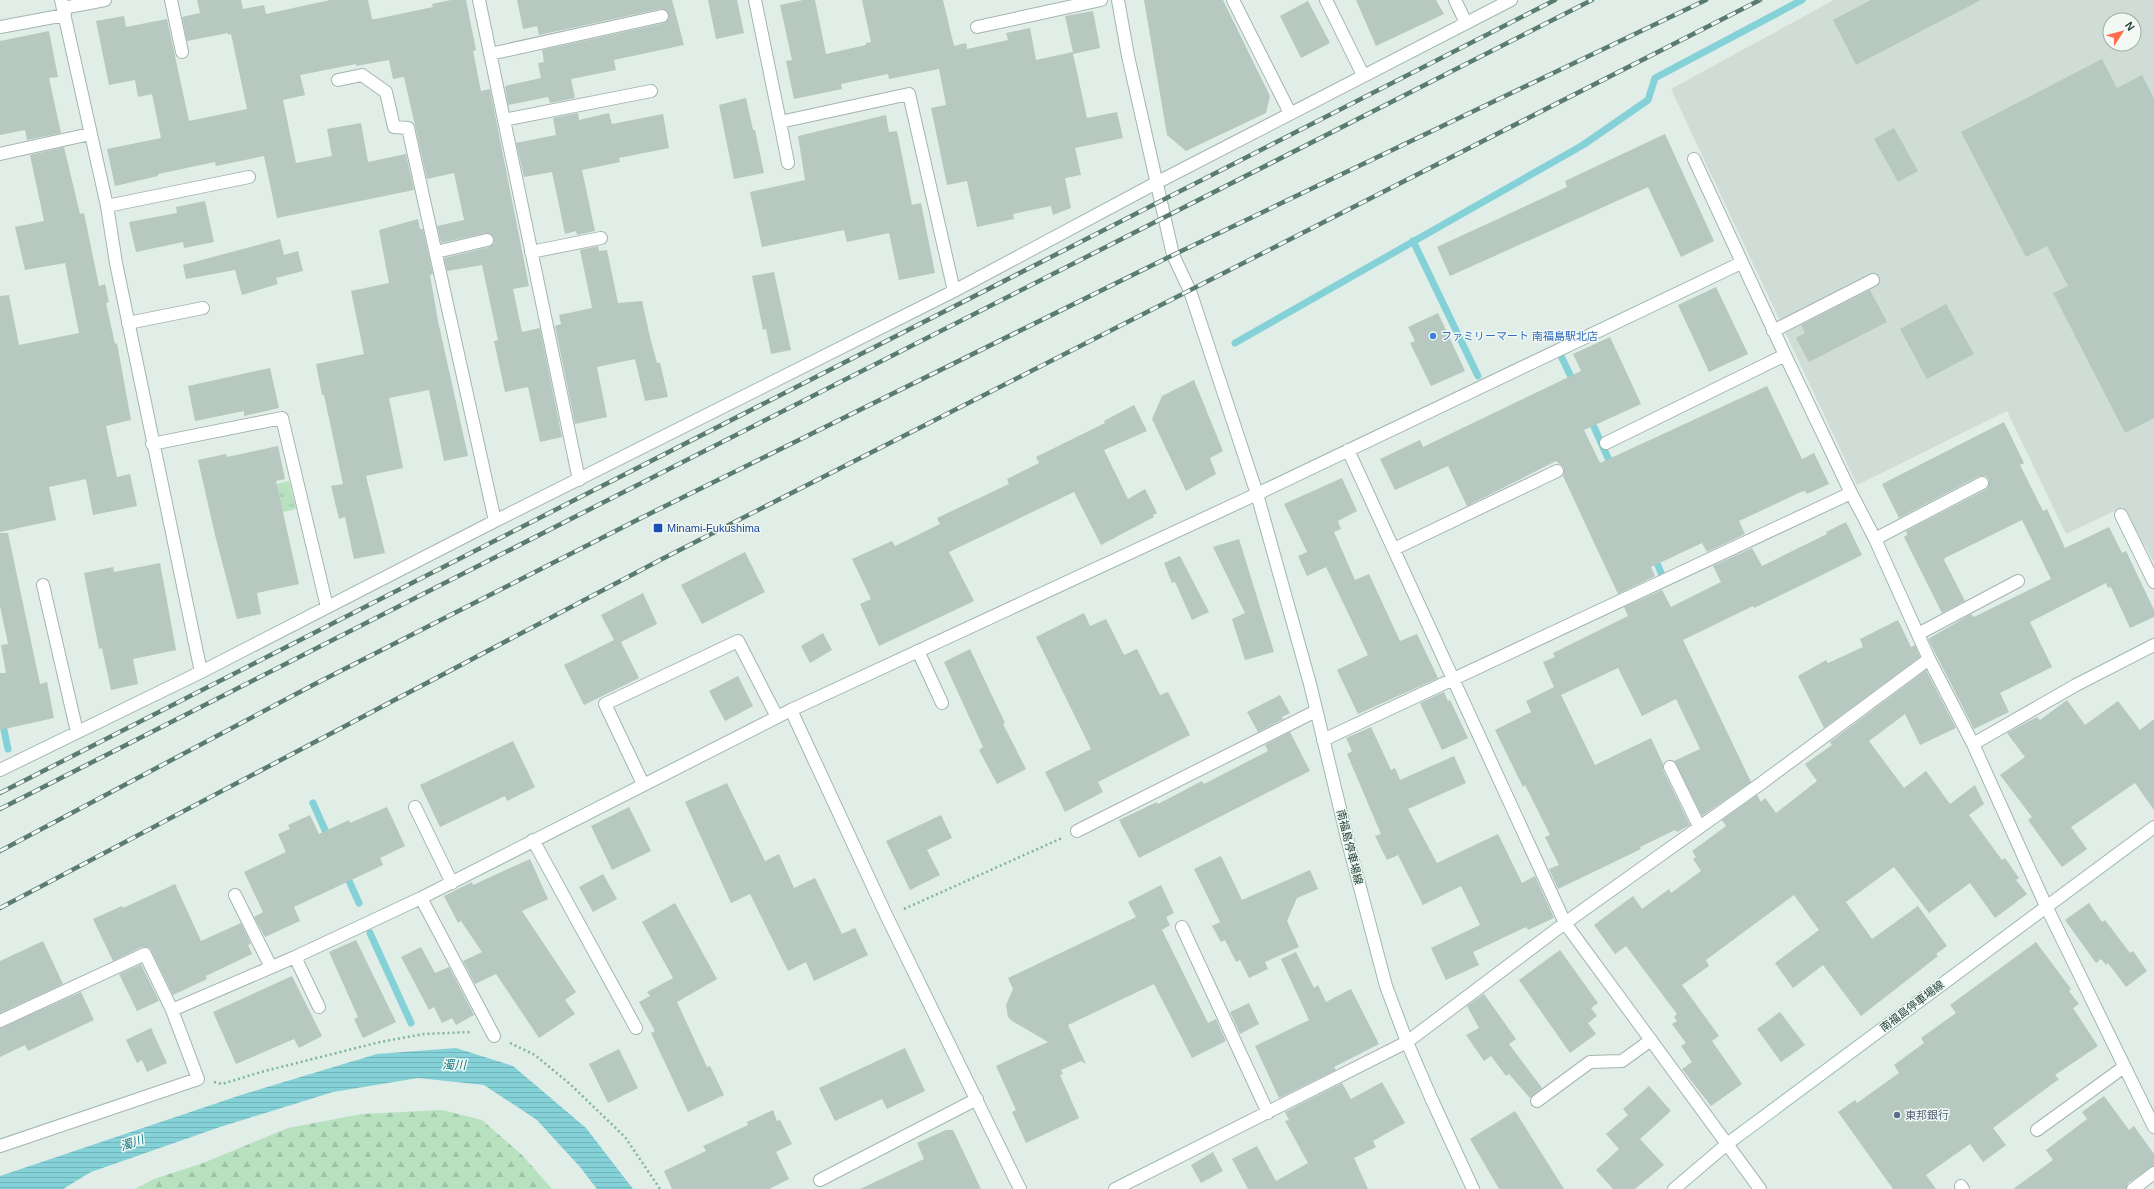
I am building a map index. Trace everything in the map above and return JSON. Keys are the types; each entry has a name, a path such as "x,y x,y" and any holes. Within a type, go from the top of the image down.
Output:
{"street":[{"path":"0,27 63,8 105,0"},
{"path":"171,0 182,52"},
{"path":"479,0 579,480"},
{"path":"755,0 788,163"},
{"path":"977,27 1101,0"},
{"name":"南福島停車場線","path":"1118,0 1128,56 1173,255 1190,291 1257,494 1316,711 1348,842 1386,986 1407,1042 1473,1189"},
{"path":"1233,0 1290,114"},
{"path":"1326,0 1363,75"},
{"path":"1455,0 1466,23"},
{"path":"0,770 200,672 495,521 954,291 1156,183 1511,0"},
{"path":"63,8 106,206 152,444 200,672"},
{"path":"490,54 662,16"},
{"path":"338,80 362,75 386,92 394,127 408,128 495,521"},
{"path":"504,120 651,91"},
{"path":"780,122 910,94 954,291"},
{"path":"0,154 90,134"},
{"path":"1694,159 1773,331 1851,493 1875,539 1930,659 1973,744 2046,906 2154,1127"},
{"path":"106,206 249,177"},
{"path":"531,252 601,238"},
{"path":"436,252 487,240"},
{"path":"172,1010 295,957 421,898 791,710 1257,494 1741,263"},
{"path":"1773,331 1873,280"},
{"path":"128,323 203,308"},
{"path":"1606,443 1785,355"},
{"path":"152,444 282,418 327,607"},
{"path":"1348,450 1565,923 1760,1189"},
{"path":"1394,549 1556,471"},
{"path":"1875,539 1982,483"},
{"path":"1323,740 1851,493"},
{"path":"2121,515 2154,582"},
{"path":"1918,634 2018,581"},
{"path":"44,585 77,732"},
{"path":"644,784 605,704 738,641 777,717"},
{"path":"1973,744 2076,685 2154,645"},
{"path":"918,651 942,703"},
{"path":"1115,1189 1407,1042 1565,923 1699,826 1763,782 1930,659"},
{"path":"791,710 887,917 1020,1189"},
{"path":"1077,831 1316,711"},
{"path":"1670,767 1699,826"},
{"path":"415,807 452,883"},
{"name":"南福島停車場線","path":"1674,1189 1727,1144 2154,827"},
{"path":"533,840 636,1028"},
{"path":"235,895 271,967"},
{"path":"421,898 494,1036"},
{"path":"1182,927 1268,1113"},
{"path":"0,1021 145,954 172,1010 198,1079 0,1146"},
{"path":"295,957 319,1007"},
{"path":"1537,1101 1590,1062 1622,1061 1651,1040"},
{"path":"2037,1130 2124,1067"},
{"path":"820,1180 977,1099"},
{"path":"2133,1189 2154,1173"}],"path":[{"path":"887,917 1077,831"},
{"path":"198,1079 222,1084 325,1055 424,1034 468,1031 494,1036 535,1056 571,1086 625,1137 660,1189"}],"shaded area":[{"path":"1834,0 2154,0 2154,562 2123,507 2066,534 2007,411 1857,485 1671,89"}],"green space":[{"path":"289,481 296,509 249,520 242,492"},
{"path":"442,1110 482,1120 523,1156 552,1189 135,1189 154,1179 203,1163 288,1128 362,1114"}],"water":[{"name":"濁川","path":"456,1048 513,1066 586,1128 633,1189 597,1189 580,1167 537,1120 484,1085 418,1078 333,1092 220,1127 91,1172 63,1189 0,1189 0,1176 241,1095 377,1054"}],"building":[{"path":"197,0 241,0 243,9 264,5 266,14 330,0 368,0 372,19 376,19 433,7 432,4 451,0 466,0 476,50 473,51 481,91 490,89 529,286 513,289 522,332 540,328 562,437 540,442 528,387 505,392 494,341 498,340 482,265 447,271 444,258 489,247 494,243 494,238 492,235 486,233 441,243 437,226 464,220 454,173 427,179 404,77 393,79 389,60 356,66 356,64 300,75 305,95 283,100 296,163 332,156 327,129 361,123 368,162 406,154 414,190 277,218 264,156 216,166 215,162 158,174 158,176 115,186 107,149 161,138 152,94 138,97 135,80 109,85 96,21 124,16 126,27 167,19 189,121 247,109 231,34 228,35 228,33 187,41 182,17 200,13"},
{"path":"517,0 672,0 684,45 614,60 616,70 571,79 575,98 550,103 548,97 508,105 505,86 541,78 538,63 544,62 542,50 664,23 669,18 667,11 660,9 539,35 537,26 523,29"},
{"path":"708,0 737,0 744,33 716,39"},
{"path":"803,0 815,0 826,54 866,45 866,43 871,42 862,0 943,0 954,46 966,43 967,49 1008,40 1006,33 1030,28 1036,60 1073,52 1065,16 1093,11 1100,48 1073,54 1087,118 1117,112 1123,138 1075,148 1081,175 1065,178 1071,208 1053,215 1051,206 1013,214 1014,219 977,227 967,181 947,185 931,108 946,105 939,69 889,79 888,74 841,84 842,89 794,99 786,61 792,60 780,5"},
{"path":"1144,0 1223,0 1270,96 1266,113 1186,151 1167,135"},
{"path":"1356,0 1436,0 1444,14 1376,46"},
{"path":"1871,0 1981,0 1856,65 1833,20"},
{"path":"1308,1 1330,43 1301,58 1280,16"},
{"path":"49,31 58,77 49,78 61,133 27,140 25,130 0,135 0,41"},
{"path":"2102,59 2117,88 2142,75 2154,99 2154,418 2125,433 2053,293 2068,286 2047,246 2026,257 1961,132"},
{"path":"746,98 753,130 755,130 764,173 734,179 719,105"},
{"path":"578,113 579,120 609,113 612,124 663,114 669,148 619,158 620,162 582,170 595,231 577,235 576,231 565,234 552,172 524,177 516,143 556,135 553,118"},
{"path":"886,115 889,132 897,131 912,205 921,203 935,273 899,280 889,233 847,242 844,230 762,247 750,192 805,180 798,136"},
{"path":"1894,128 1918,171 1898,182 1874,139"},
{"path":"1665,134 1714,241 1681,257 1648,187 1450,276 1437,247 1567,187 1565,181"},
{"path":"64,147 80,214 84,213 99,286 105,284 109,302 106,303 115,344 117,343 131,420 106,426 117,477 130,474 137,506 93,515 86,479 49,487 56,520 0,532 0,296 9,295 19,345 79,333 65,263 25,270 15,227 44,221 30,155"},
{"path":"205,201 214,242 184,248 183,242 136,252 129,222 177,213 176,207"},
{"path":"418,219 420,229 423,229 433,274 430,275 438,321 468,456 444,461 429,390 389,398 403,468 366,476 385,553 354,559 345,517 339,519 331,486 343,484 316,364 364,354 351,291 389,283 379,230"},
{"path":"280,239 284,255 298,251 303,271 276,278 278,284 242,295 235,270 186,279 183,265"},
{"path":"598,246 599,251 607,250 618,303 642,301 657,363 660,363 668,397 645,401 635,359 597,367 607,417 575,424 555,326 561,324 559,315 592,308 580,250"},
{"path":"774,272 791,350 771,354 766,329 763,330 752,276"},
{"path":"1716,287 1748,354 1709,372 1678,305"},
{"path":"1870,290 1887,322 1809,362 1796,338 1805,333 1801,325"},
{"path":"1946,304 1974,354 1927,379 1900,329"},
{"path":"1438,313 1465,371 1431,386 1410,343 1415,341 1408,327"},
{"path":"1610,337 1641,404 1584,430 1600,463 1767,386 1802,459 1814,453 1829,484 1807,494 1805,491 1801,492 1739,521 1745,534 1707,552 1702,543 1651,567 1655,576 1618,594 1563,476 1564,468 1556,461 1467,506 1448,466 1395,490 1380,459 1420,440 1423,447 1581,371 1573,354"},
{"path":"270,368 279,408 244,416 244,411 195,421 188,386"},
{"path":"1194,380 1223,451 1210,458 1216,474 1186,491 1152,419 1162,396"},
{"path":"1134,405 1147,431 1104,450 1128,499 1145,489 1157,513 1153,515 1154,517 1101,545 1074,492 949,552 974,601 879,646 860,604 871,599 852,559 892,541 895,546 940,524 937,518 1009,484 1007,479 1039,463 1036,457 1105,423 1104,421"},
{"path":"2004,422 2024,463 2020,465 2043,511 2047,509 2065,548 2109,527 2122,553 2126,551 2154,610 2154,617 2130,628 2111,587 2108,588 2106,583 2030,622 2052,667 2000,693 2009,712 1974,729 1928,639 1971,614 1974,617 2051,579 2022,520 1945,558 1944,560 1965,601 1942,613 1904,537 1907,535 1906,531 1985,490 1988,487 1989,480 1986,476 1979,476 1899,518 1882,484"},
{"path":"278,446 285,479 276,481 299,584 257,593 261,614 237,619 215,535 198,460 226,454 227,457"},
{"path":"1342,478 1357,511 1338,521 1341,529 1334,532 1355,580 1369,574 1400,641 1417,634 1438,678 1358,714 1337,670 1368,655 1326,567 1307,576 1298,556 1307,552 1284,504"},
{"path":"1846,522 1862,555 1754,608 1753,606 1683,640 1751,782 1702,816 1674,761 1700,749 1676,699 1642,716 1618,668 1561,695 1595,765 1651,738 1663,764 1663,770 1690,825 1677,832 1675,830 1640,847 1641,849 1558,889 1549,869 1559,865 1545,837 1550,835 1525,785 1523,787 1495,730 1531,712 1526,701 1554,687 1543,662 1555,657 1553,653 1628,616 1624,607 1662,590 1671,607 1721,582 1713,566 1752,548 1762,566 1827,534 1826,532"},
{"path":"0,533 8,533 40,684 47,682 54,718 0,730 0,673 6,673 1,645 8,644 0,606"},
{"path":"1239,539 1274,652 1245,660 1232,619 1245,613 1213,547"},
{"path":"745,552 765,592 702,624 681,585"},
{"path":"1180,556 1209,612 1192,620 1175,582 1172,583 1164,563"},
{"path":"160,563 176,650 133,659 138,684 111,690 102,648 99,649 84,573 113,567 114,572"},
{"path":"643,593 657,624 621,642 639,678 584,705 564,665 614,640 601,615"},
{"path":"1084,613 1090,626 1106,619 1124,655 1137,649 1160,695 1168,692 1190,735 1098,782 1103,792 1065,812 1045,772 1091,749 1036,637"},
{"path":"1898,620 1911,647 1915,645 1920,657 1824,728 1798,676 1826,660 1828,663 1863,647 1860,639"},
{"path":"823,633 832,650 810,663 801,646"},
{"path":"970,649 1005,723 1003,724 1026,769 997,784 979,750 983,747 944,662"},
{"path":"1926,670 1956,728 1920,745 1905,714 1869,741 1904,788 1926,771 1950,804 1975,785 1984,804 1969,815 2002,860 2005,858 2019,878 2016,880 2027,894 1995,918 1970,883 1929,913 1894,867 1846,902 1872,939 1918,906 1947,946 1936,954 1938,956 1861,1016 1823,965 1793,988 1775,963 1819,930 1794,895 1706,960 1709,966 1682,985 1719,1036 1712,1041 1742,1084 1711,1106 1682,1069 1692,1062 1681,1046 1686,1043 1672,1024 1677,1021 1674,1017 1677,1014 1626,946 1615,954 1594,925 1633,896 1642,909 1669,889 1671,893 1701,871 1693,859 1696,857 1692,851 1726,826 1722,820 1757,795 1761,802 1765,798 1776,813 1817,781 1805,764 1832,745 1830,742"},
{"path":"738,676 753,706 725,721 709,691"},
{"path":"1444,692 1448,701 1450,700 1468,738 1442,750 1420,703"},
{"path":"1280,695 1290,713 1282,717 1283,719 1258,732 1247,712"},
{"path":"2067,700 2085,725 2118,701 2140,730 2154,719 2154,810 2135,783 2071,827 2087,849 2062,867 2028,820 2032,817 2000,775 2025,757 2007,733 2037,717 2040,720"},
{"path":"1371,727 1391,770 1395,768 1400,780 1454,756 1466,783 1408,809 1437,863 1498,834 1522,883 1535,876 1554,918 1528,930 1526,927 1473,952 1479,965 1446,980 1431,948 1480,925 1461,886 1423,905 1398,855 1387,860 1375,836 1381,834 1347,754 1352,751 1346,738"},
{"path":"1290,732 1310,771 1139,858 1119,820 1157,802 1158,804 1202,781 1204,784 1268,751 1265,745"},
{"path":"513,741 535,787 507,801 505,796 440,827 420,785"},
{"path":"727,783 765,861 779,854 794,888 815,878 842,934 855,928 868,955 814,981 806,962 788,971 750,894 731,903 685,802"},
{"path":"387,807 405,846 380,858 383,865 294,907 300,921 265,937 254,917 263,912 244,872 286,852 278,834 290,829 288,825 310,815 319,834 349,820 350,823"},
{"path":"629,807 651,851 612,870 591,826"},
{"path":"941,815 952,838 927,850 940,875 910,890 886,841"},
{"path":"1221,856 1242,900 1310,870 1318,889 1297,898 1287,921 1299,947 1265,962 1268,969 1249,978 1240,960 1236,962 1225,940 1221,942 1212,926 1220,922 1194,869"},
{"path":"530,859 548,899 522,911 576,992 565,1000 575,1014 539,1038 496,974 475,984 463,961 482,952 461,921 458,923 444,896 472,882 473,885"},
{"path":"603,874 617,899 593,912 579,887"},
{"path":"175,884 201,941 241,923 251,944 248,945 252,954 206,976 207,979 173,995 150,948 142,947 113,961 93,919 122,906 123,908"},
{"path":"1161,885 1174,913 1166,917 1170,925 1162,930 1208,1023 1216,1019 1226,1041 1192,1058 1154,984 1068,1025 1086,1064 1081,1061 1061,1070 1063,1074 1060,1075 1079,1118 1026,1143 1012,1112 1016,1110 996,1066 1048,1042 1012,1021 1008,1017 1006,1005 1013,989 1008,978 1136,917 1128,902"},
{"path":"675,903 717,979 677,1002 707,1067 710,1066 724,1095 688,1112 651,1033 655,1031 639,1002 650,996 647,992 673,978 642,922"},
{"path":"2089,903 2102,922 2105,920 2130,953 2133,951 2147,971 2126,987 2108,963 2106,965 2101,959 2096,963 2065,920"},
{"path":"356,940 396,1022 363,1038 354,1019 358,1017 329,952"},
{"path":"43,941 63,984 0,1013 0,961"},
{"path":"2036,942 2071,989 2069,991 2079,1004 2073,1008 2098,1046 2055,1075 2059,1079 1993,1128 2006,1145 1983,1162 1970,1144 1926,1175 1936,1189 1893,1189 1838,1112 1855,1100 1857,1103 1899,1073 1894,1065 1924,1043 1921,1038 1956,1013 1950,1005"},
{"path":"421,947 435,973 449,967 474,1015 456,1025 452,1018 442,1023 434,1007 429,1010 401,957"},
{"path":"1560,950 1598,1003 1591,1008 1597,1016 1588,1023 1596,1034 1570,1053 1519,980"},
{"path":"1296,952 1314,988 1318,985 1326,1002 1351,989 1379,1044 1334,1067 1336,1070 1279,1098 1255,1046 1309,1020 1281,959"},
{"path":"141,964 159,1001 137,1011 119,974"},
{"path":"292,976 322,1036 299,1048 294,1039 236,1064 213,1012"},
{"path":"81,992 94,1020 28,1051 25,1045 0,1057 0,1028"},
{"path":"1484,994 1516,1039 1509,1044 1542,1088 1530,1098 1509,1074 1506,1076 1491,1056 1484,1061 1466,1035 1479,1028 1467,1006"},
{"path":"1249,1003 1259,1024 1240,1034 1230,1012"},
{"path":"1780,1012 1805,1045 1781,1062 1757,1029"},
{"path":"151,1028 167,1063 147,1072 142,1060 137,1063 126,1040"},
{"path":"905,1048 925,1091 887,1109 882,1099 835,1121 819,1088"},
{"path":"619,1049 638,1088 608,1103 589,1064"},
{"path":"1382,1082 1405,1123 1373,1141 1376,1147 1354,1158 1368,1189 1248,1189 1232,1159 1257,1146 1276,1181 1308,1163 1285,1121 1289,1120 1285,1112 1342,1083 1351,1099"},
{"path":"1649,1086 1671,1111 1640,1139 1664,1165 1635,1189 1613,1189 1596,1170 1619,1149 1606,1134 1628,1115 1623,1109"},
{"path":"2104,1096 2129,1130 2134,1126 2154,1154 2154,1166 2128,1183 2126,1189 2013,1189 2053,1160 2046,1150 2087,1119 2082,1112"},
{"path":"773,1110 777,1121 780,1120 792,1144 776,1152 789,1179 769,1189 672,1189 664,1171 706,1151 703,1146 748,1125 747,1122"},
{"path":"1515,1111 1564,1189 1499,1189 1470,1139"},
{"path":"946,1130 953,1130 981,1189 860,1189 924,1159 917,1143"},
{"path":"1213,1152 1223,1171 1201,1183 1191,1165"}],"waterway":[{"path":"1235,343 1583,145 1648,100 1655,78 1802,0"},
{"path":"1413,241 1478,376"},
{"path":"1561,356 1574,383"},
{"path":"1590,418 1612,467"},
{"path":"1654,556 1662,575"},
{"path":"0,711 8,749"},
{"path":"313,803 329,839"},
{"path":"346,874 359,903"},
{"path":"370,933 411,1023"}],"railway":[{"path":"0,793 1555,0"},
{"path":"0,809 1592,0"},
{"path":"0,851 313,685 639,519 1173,255 1706,0"},
{"path":"0,908 662,559 1760,0"}],"place":[{"name":"ファミリーマート 南福島駅北店","path":"1433,336"},
{"name":"Minami-Fukushima","path":"658,528"},
{"name":"東邦銀行","path":"1897,1115"}]}
